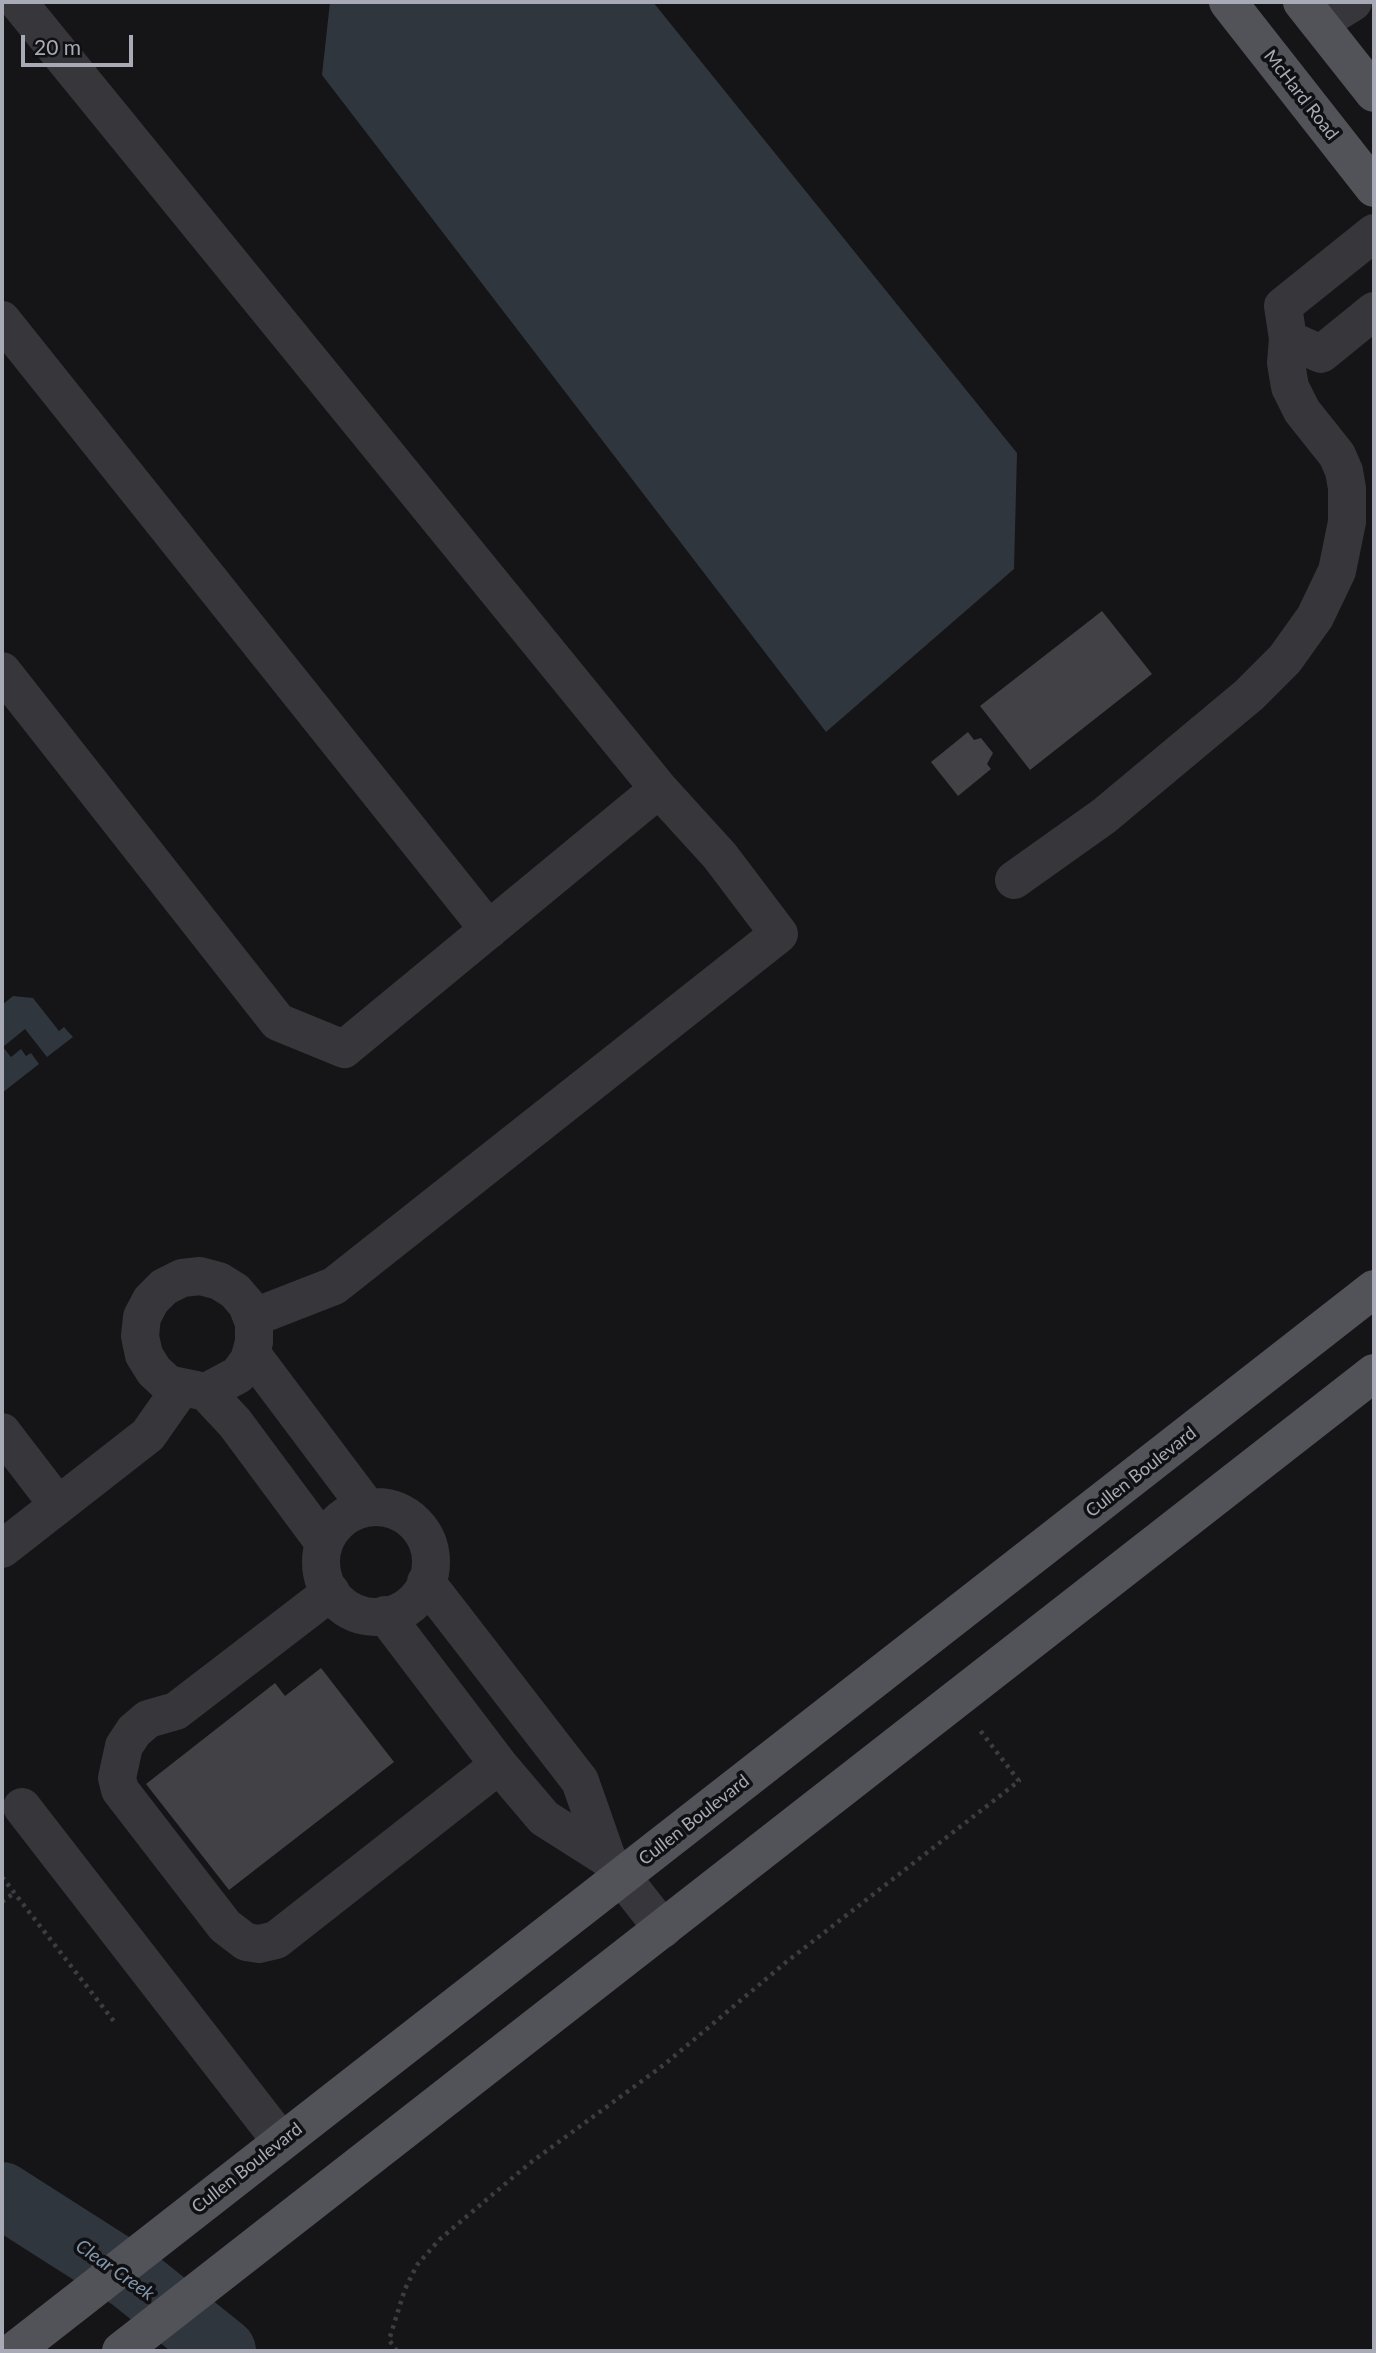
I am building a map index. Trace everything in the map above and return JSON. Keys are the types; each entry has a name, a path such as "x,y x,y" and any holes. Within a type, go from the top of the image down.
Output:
{"main road":[{"name":"McHard Road","path":"1228,2 1374,188"},
{"path":"1310,12 1374,93"},
{"name":"Cullen Boulevard","path":"14,2351 281,2141 615,1867 1374,1289"},
{"path":"121,2351 1374,1373"}],"street":[{"path":"2,7 8,2"},
{"path":"2,1549 148,1435 193,1390 238,1375 252,1335 334,1286 779,934 720,856 659,789 18,2"},
{"path":"1310,12 1353,2"},
{"path":"1014,880 1104,816 1249,695 1285,659 1315,617 1337,571 1347,522 1347,488 1337,454 1302,411 1290,387 1283,306 1374,233"},
{"path":"1288,340 1321,354 1374,311"},
{"path":"2,320 489,930"},
{"path":"2,671 278,1022 344,1049 659,789"},
{"path":"324,1543 234,1423 193,1390 168,1384 154,1371 144,1354 140,1336 142,1317 151,1300 164,1287 191,1277 219,1281 235,1291 247,1305 252,1335 366,1506"},
{"path":"2,1432 58,1505"},
{"path":"366,1506 401,1513 415,1524 425,1538 430,1555 426,1582 412,1603 385,1615 362,1615 346,1608 331,1592 323,1578 321,1561 324,1543 333,1527 347,1514 366,1506"},
{"path":"426,1582 580,1781 615,1867 663,1929"},
{"path":"331,1592 176,1711 148,1719 134,1731 119,1764 117,1778 120,1790 230,1931 246,1942 259,1944 276,1940 499,1765"},
{"path":"385,1615 499,1765 544,1818 615,1867"},
{"path":"22,1807 281,2141"}],"path":[{"path":"397,2351 389,2340 405,2289 417,2265 440,2239 530,2163 665,2064 785,1963 1019,1781 957,1700"},
{"path":"2,1877 116,2024"},
{"path":"2,1902 14,1893"}],"shaded area":[{"path":"330,2 653,2 1017,453 1014,569 826,732 322,75"},
{"path":"13,996 33,998 59,1031 64,1027 73,1037 47,1057 25,1029 3,1047 11,1057 21,1049 26,1056 31,1053 39,1064 2,1093 2,1005"}],"building":[{"path":"1102,611 1152,674 1030,770 980,706"},
{"path":"968,732 974,740 981,738 993,753 987,764 991,769 958,796 931,762"},
{"path":"321,1668 394,1762 229,1890 146,1784 275,1683 285,1696"}],"waterway":[{"name":"Clear Creek","path":"2,2195 132,2278 223,2351"}]}
